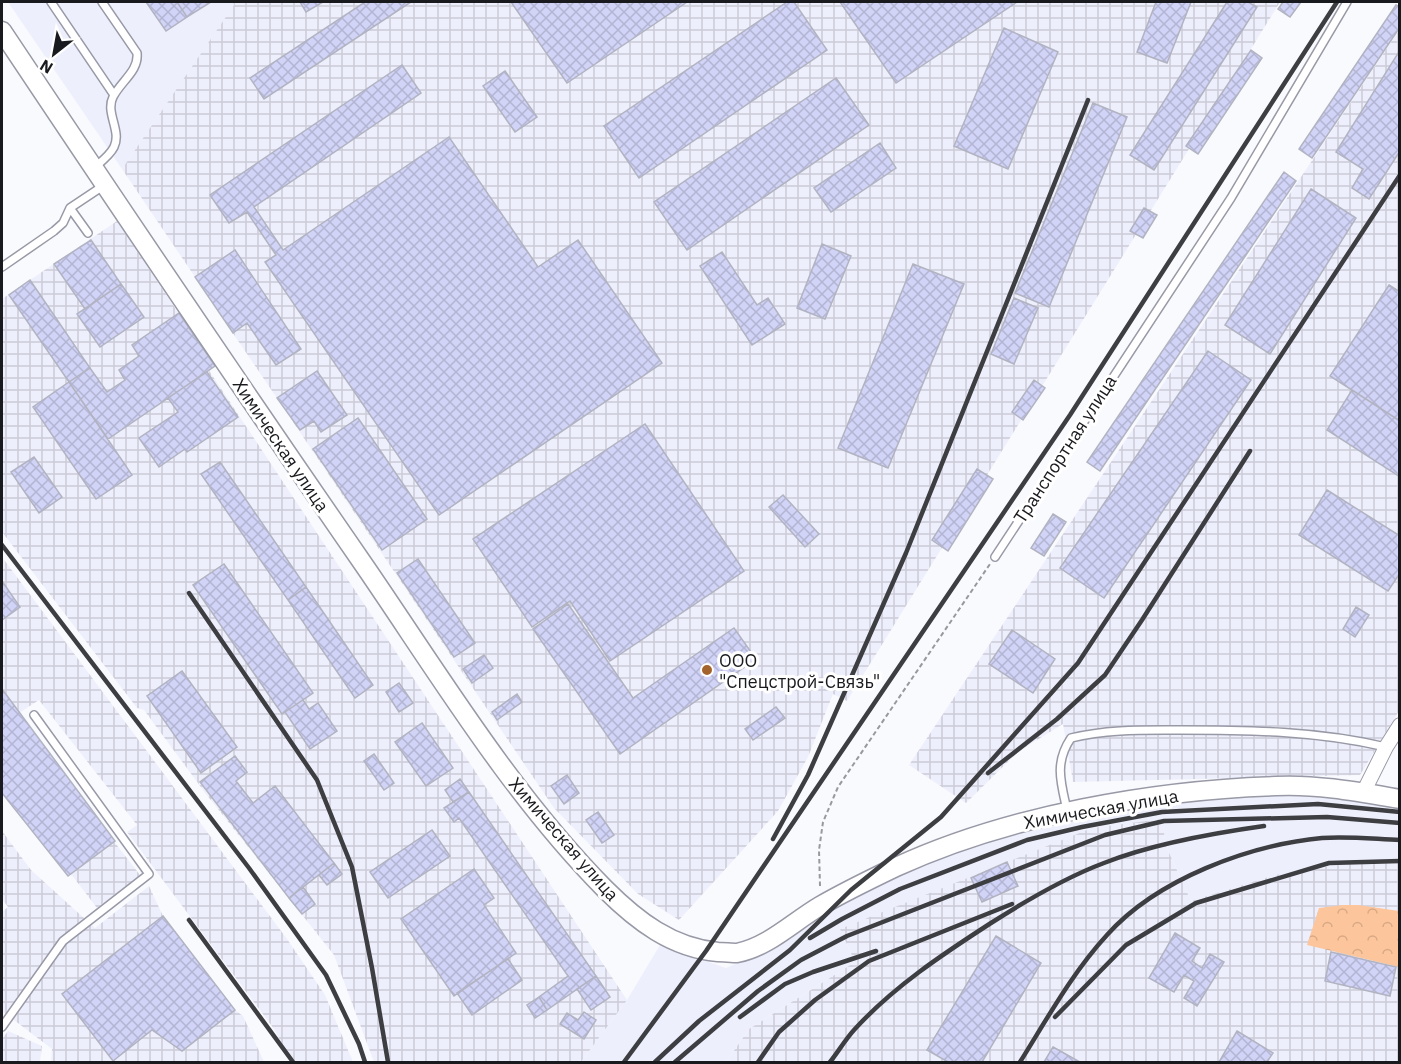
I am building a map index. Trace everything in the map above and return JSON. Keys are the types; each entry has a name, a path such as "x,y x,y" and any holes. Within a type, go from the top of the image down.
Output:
{"street":[{"name":"Химическая улица","path":"2,31 239,384 525,800 605,889 645,925 684,947 735,953 768,941 821,905 898,867 950,845 1010,825 1068,812 1177,794 1280,785 1400,799"},
{"path":"1363,793 1400,725"}],"lane":[{"path":"51,2 114,95"},
{"path":"94,168 107,157 114,147 116,140 111,104 114,95 134,69 137,60 136,53 102,2"},
{"name":"Транспортная улица","path":"995,557 1231,198 1347,2"},
{"path":"2,267 54,231 63,222 70,208 105,185"},
{"path":"70,208 88,233"},
{"path":"2,1028 63,941 149,874 34,715"},
{"path":"1068,812 1059,775 1063,750 1071,738 1091,733 1135,730 1209,730 1293,733 1355,739 1386,747"}],"path":[{"path":"821,905 819,850 823,822 838,787 995,557"}],"shaded area":[{"path":"8,2 233,2 235,5 122,169"},
{"path":"233,2 1280,2 847,701 833,694 808,757 778,811 679,920 638,894 554,808 122,169 234,5"},
{"path":"1399,30 1399,711 1360,775 1073,782 1063,724 1019,751 966,803 909,765"},
{"path":"117,221 209,359 208,369 627,1000 581,1062 374,1062 334,955 206,794 144,710 137,708 2,532 2,299"},
{"path":"2,557 287,939 325,995 353,1062 292,1062 274,1029 127,832 137,825 39,700 16,715 140,875 97,908 2,784"},
{"path":"1263,796 1356,797 1399,803 1399,863 1356,862 1191,901 1166,846 1162,819 840,929 855,962 749,1029 726,1062 581,1062 627,1000 660,945 726,968 756,955 806,920 944,852 1074,813"},
{"path":"1162,819 1166,846 1191,901 1275,875 1356,862 1399,863 1399,1062 726,1062 749,1029 855,962 840,929 1092,828"},
{"path":"2,831 31,870 95,928 149,886 163,916 235,1010 243,1016 264,1062 51,1062 52,1049 2,1011 2,912 8,907 2,899"},
{"path":"8,1031 42,1046 40,1062 2,1062 2,1039"}],"green space":[{"path":"1343,905 1399,911 1399,967 1307,945 1319,908"}],"building":[{"path":"146,2 177,2 187,17 166,31"},
{"path":"177,2 211,2 187,17"},
{"path":"300,2 323,2 306,12"},
{"path":"365,2 411,2 264,99 250,78"},
{"path":"511,2 687,2 567,83"},
{"path":"787,2 794,2 827,50 639,178 604,126"},
{"path":"840,2 1017,2 896,83"},
{"path":"1156,2 1191,2 1167,63 1137,52"},
{"path":"1227,2 1248,2 1257,7 1154,170 1130,155"},
{"path":"1283,2 1301,2 1290,17 1278,9"},
{"path":"1396,5 1400,7 1400,27 1312,158 1299,149"},
{"path":"1004,28 1058,52 1008,169 954,146"},
{"path":"1251,50 1262,58 1198,154 1186,146"},
{"path":"1400,50 1400,151 1369,199 1352,188 1363,169 1336,152"},
{"path":"402,65 421,93 254,207 283,250 449,137 538,267 578,240 662,363 439,515 265,262 276,255 247,212 229,223 210,195"},
{"path":"505,71 537,117 515,132 483,86"},
{"path":"836,78 869,125 687,250 654,202"},
{"path":"1093,103 1127,117 1049,307 1015,293"},
{"path":"880,143 896,168 831,212 814,188"},
{"path":"1284,172 1296,181 1100,471 1087,462"},
{"path":"1311,189 1356,218 1270,354 1225,325"},
{"path":"1144,208 1157,215 1143,238 1130,231"},
{"path":"91,240 121,284 85,309 54,264"},
{"path":"822,244 851,256 825,319 797,308"},
{"path":"235,250 301,349 276,365 247,323 233,333 195,277"},
{"path":"722,252 757,305 768,298 785,324 752,345 700,266"},
{"path":"913,264 964,284 888,468 838,448"},
{"path":"30,280 90,368 69,382 9,295"},
{"path":"121,284 144,317 100,347 77,314"},
{"path":"1389,285 1400,292 1400,421 1330,376"},
{"path":"1014,298 1038,308 1014,364 991,354"},
{"path":"179,313 215,366 108,439 69,382 90,368 107,392 125,380 119,370 139,356 132,345"},
{"path":"1208,351 1251,380 1104,598 1060,568"},
{"path":"317,371 347,415 321,432 314,421 300,430 277,398"},
{"path":"207,372 238,417 187,452 185,449 159,467 139,438 178,412 168,398"},
{"path":"1034,380 1045,388 1023,420 1012,412"},
{"path":"69,382 132,475 96,499 33,407"},
{"path":"1352,390 1400,421 1400,477 1327,430"},
{"path":"358,418 427,519 382,550 313,449"},
{"path":"645,424 744,571 610,661 570,601 532,627 473,539"},
{"path":"34,457 62,497 39,513 11,472"},
{"path":"220,462 306,587 288,600 201,474"},
{"path":"977,469 993,479 948,551 932,540"},
{"path":"1327,490 1400,536 1400,573 1388,591 1299,535"},
{"path":"783,495 819,534 805,547 769,507"},
{"path":"1053,514 1066,522 1044,556 1031,548"},
{"path":"418,559 475,643 454,657 397,573"},
{"path":"224,564 313,693 282,714 193,585"},
{"path":"2,581 20,607 2,620"},
{"path":"306,587 373,685 355,698 288,600"},
{"name":"ООО \"Спецстрой-Связь\"","path":"568,604 633,698 734,628 756,659 620,754 533,629"},
{"path":"1356,607 1369,615 1355,637 1343,629"},
{"path":"1012,630 1055,659 1033,693 989,664"},
{"path":"484,655 493,668 472,683 463,669"},
{"path":"182,671 237,747 201,773 147,696"},
{"path":"399,683 413,703 399,712 386,692"},
{"path":"2,689 115,841 68,876 2,793"},
{"path":"517,694 522,702 497,720 492,712"},
{"path":"303,700 309,709 318,703 337,731 310,749 285,712"},
{"path":"776,707 785,718 753,740 745,729"},
{"path":"422,723 453,768 426,786 395,742"},
{"path":"374,754 394,783 384,790 364,761"},
{"path":"235,756 247,772 236,781 253,803 275,786 334,863 289,898 200,782"},
{"path":"567,775 579,793 564,804 551,786"},
{"path":"460,779 469,792 453,802 445,790"},
{"path":"469,792 596,976 547,1010 539,997 568,976 459,818 454,822 444,808"},
{"path":"598,812 614,835 602,843 586,820"},
{"path":"432,830 450,856 388,898 370,872"},
{"path":"1007,862 1018,886 982,902 971,878"},
{"path":"334,863 342,874 327,885 319,875"},
{"path":"474,869 494,898 484,905 516,953 454,996 401,919"},
{"path":"303,887 315,904 302,914 289,898"},
{"path":"163,916 235,1010 182,1051 152,1030 113,1061 62,994"},
{"path":"1175,933 1200,948 1192,961 1202,968 1210,954 1224,962 1197,1006 1184,998 1194,981 1184,975 1174,992 1149,978"},
{"path":"996,936 1041,963 982,1062 948,1062 927,1050"},
{"path":"1331,952 1396,967 1390,996 1325,981"},
{"path":"508,959 522,980 472,1015 457,993"},
{"path":"596,976 610,997 591,1010 577,989"},
{"path":"539,997 547,1010 535,1018 527,1005"},
{"path":"584,1012 596,1020 584,1039 560,1024 567,1013 578,1020"},
{"path":"1237,1031 1273,1053 1267,1062 1219,1062"},
{"path":"1053,1047 1080,1062 1044,1062"}],"railway":[{"path":"624,1062 706,951 1070,415 1337,2"},
{"path":"773,839 808,775 906,553 1088,100"},
{"path":"655,1062 699,1021 790,950 851,890 941,817 1078,663 1400,175"},
{"path":"988,773 1057,719 1105,675 1250,451"},
{"path":"2,545 249,868 326,975 359,1044 365,1062"},
{"path":"189,593 317,780 352,867 388,1062"},
{"path":"810,938 900,889 1027,840 1082,827 1162,812 1318,804 1400,812"},
{"path":"675,1062 758,991 801,960 847,936 1105,835 1164,821 1327,817 1400,823"},
{"path":"830,1062 854,1030 902,985 973,935 1046,890 1089,869 1142,850 1264,826"},
{"path":"1020,1062 1071,981 1094,950 1128,915 1151,897 1206,868 1265,848 1331,837 1400,840"},
{"path":"1055,1017 1126,945 1196,903 1329,863 1400,861"},
{"path":"758,1062 779,1032 815,1000 869,961 1012,904"},
{"path":"189,920 293,1062"},
{"path":"740,1017 785,984 876,951"}],"place":[{"name":"ООО \"Спецстрой-Связь\"","path":"707,670"}]}
